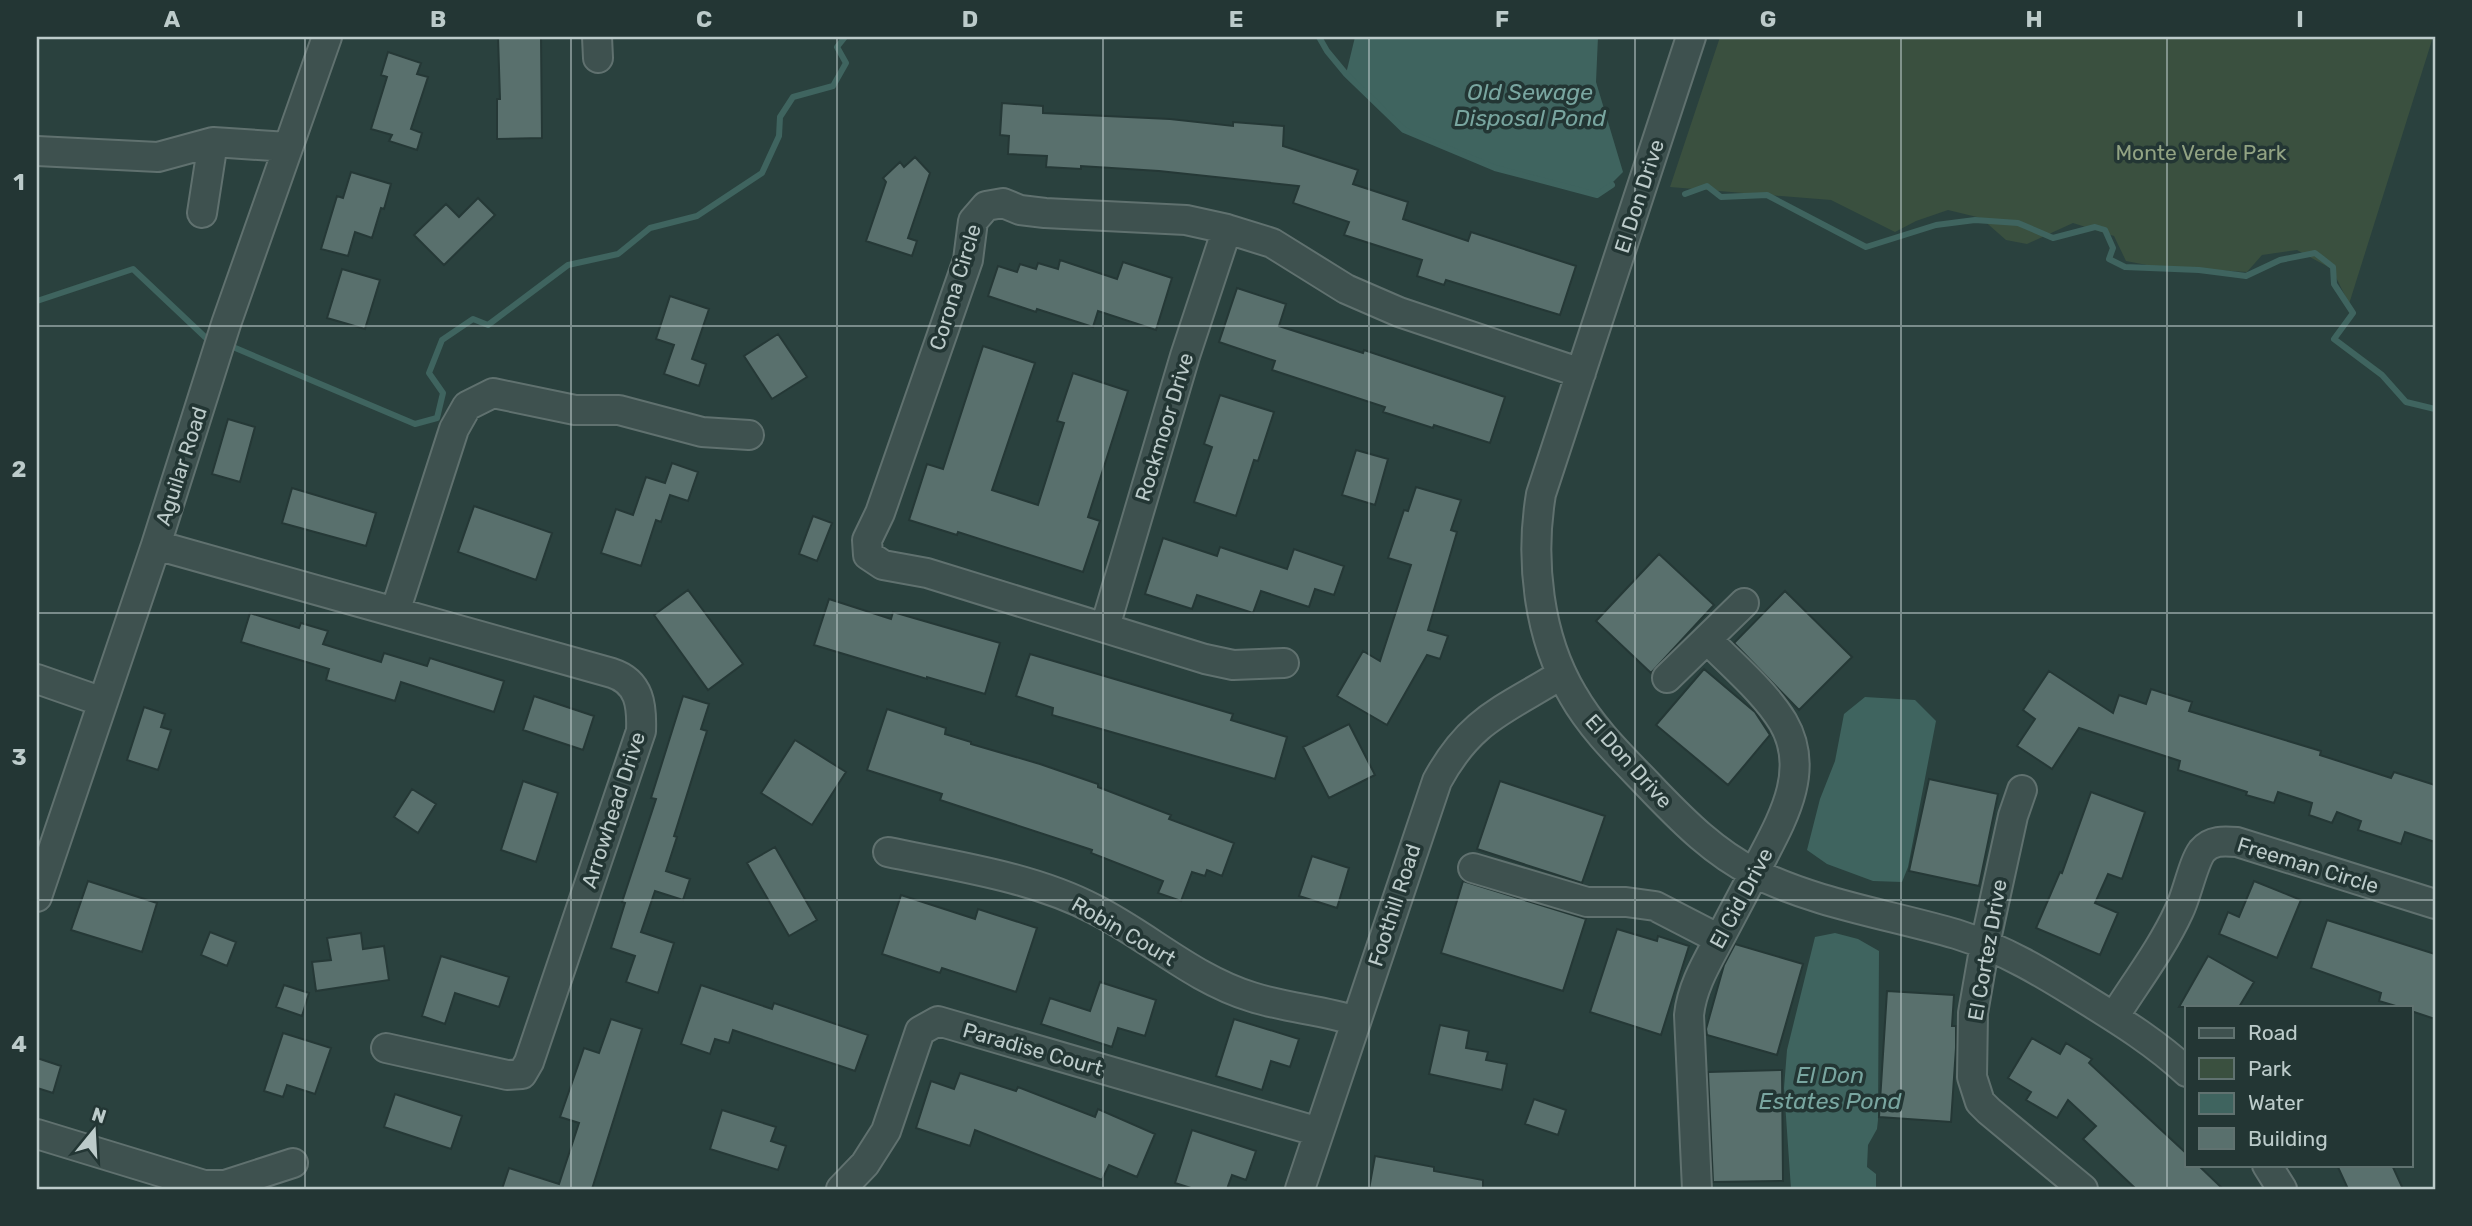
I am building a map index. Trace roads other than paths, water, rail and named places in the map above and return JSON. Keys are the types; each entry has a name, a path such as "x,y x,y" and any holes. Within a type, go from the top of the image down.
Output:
{"street":[{"name":"Aguilar Road","path":"37,897 156,545 226,324 327,37"},
{"name":"El Don Drive","path":"1691,37 1541,494 1536,536 1538,583 1541,607 1562,674 1588,718 1615,750 1676,814 1713,847 1754,873 1808,894 1985,944 2031,965 2114,1017 2185,1070"},
{"path":"37,151 158,157 213,142 288,147"},
{"path":"202,213 213,142"},
{"name":"Corona Circle","path":"1284,663 1233,665 1205,659 927,573 883,565 869,555 867,540 880,513 968,260 973,221 986,206 1003,203 1032,212 1186,220 1227,229 1272,243 1346,289 1388,308 1581,373"},
{"name":"Rockmoor Drive","path":"1105,627 1185,356 1227,229"},
{"path":"395,612 454,429 467,406 493,393 575,410 619,410 702,432 749,435"},
{"name":"Arrowhead Drive","path":"156,545 620,676 637,691 642,709 641,731 529,1062 522,1074 507,1075 386,1048"},
{"path":"1667,678 1744,603"},
{"name":"El Cid Drive","path":"1697,1189 1689,1015 1691,998 1789,802 1794,776 1793,746 1781,719 1707,639"},
{"name":"Foothill Road","path":"1300,1189 1437,781 1462,741 1496,712 1562,674"},
{"path":"37,679 103,702"},
{"name":"El Cortez Drive","path":"2022,790 2013,816 1985,944 1973,1013 1972,1077 1980,1102 2083,1189"},
{"name":"Freeman Circle","path":"2114,1017 2171,929 2186,897 2197,860 2210,844 2222,841 2237,842 2435,904"},
{"name":"Robin Court","path":"888,852 1040,887 1093,908 1210,980 1252,998 1337,1014 1356,1021"},
{"path":"1473,868 1587,902 1626,902 1655,906 1720,939"},
{"name":"Paradise Court","path":"841,1189 865,1164 886,1131 920,1031 938,1021 1319,1132"},
{"path":"37,1134 204,1185 225,1185 293,1163"},
{"path":"2268,1166 2282,1189"}],"water":[{"name":"Old Sewage Disposal Pond","path":"1355,37 1598,37 1596,82 1623,172 1600,195 1495,168 1404,130 1346,74"},
{"path":"1865,697 1915,700 1936,721 1908,867 1902,882 1873,881 1827,864 1807,850 1820,799 1835,761 1844,714"},
{"name":"El Don Estates Pond","path":"1835,933 1858,939 1879,951 1878,1120 1877,1129 1868,1145 1867,1167 1876,1174 1876,1189 1791,1189 1784,1088 1787,1050 1815,937"}],"waterway":[{"path":"233,347 415,424 437,418 443,393 429,373 442,340 473,319 488,325 568,265 618,254 650,228 697,216 762,173 779,136 780,117 793,97 833,86 846,63 837,47 845,37"},
{"path":"1319,37 1346,74 1404,130 1495,168 1597,195 1612,185"},
{"path":"1685,194 1707,186 1721,197 1767,195 1866,247 1936,225 1975,220 2018,223 2053,238 2095,227 2105,230 2113,248 2109,259 2125,267 2199,270 2246,276 2280,260 2315,253 2333,267 2334,284 2353,313 2334,339 2382,375 2406,402 2435,409"},
{"path":"37,301 133,269 205,337"}],"park label":[{"name":"Monte Verde Park","path":"2201,152"}]}
